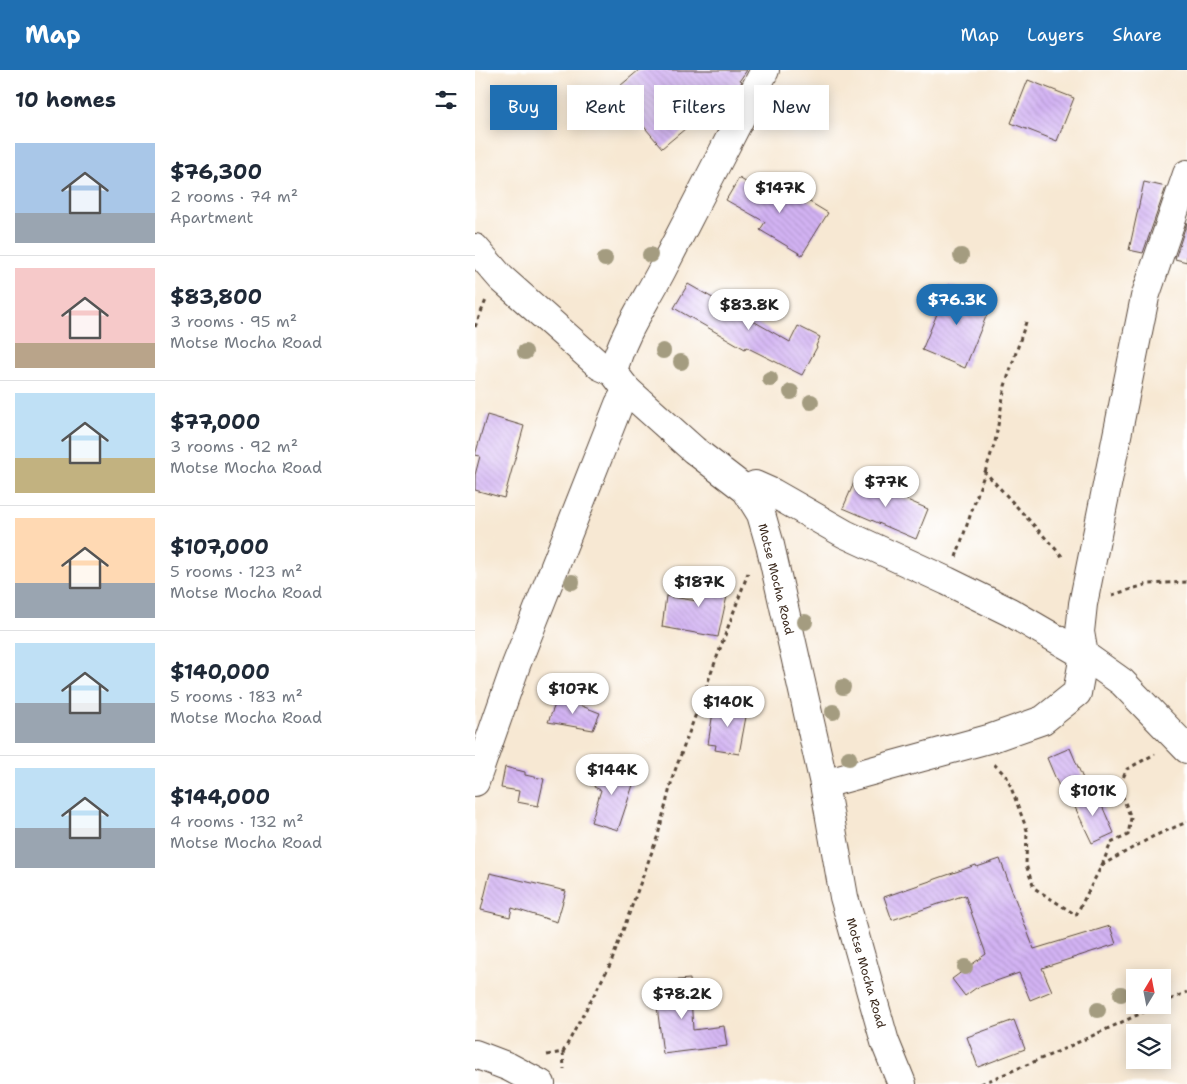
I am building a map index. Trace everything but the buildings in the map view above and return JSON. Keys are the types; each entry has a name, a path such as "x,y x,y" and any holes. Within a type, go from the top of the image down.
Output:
{"street":[{"path":"475,782 520,656 619,404 620,381 616,360 629,331 765,70"},
{"path":"823,784 973,743 1043,720 1077,693 1085,655 1080,632 1083,604 1145,297 1187,174"},
{"name":"Motse Mocha Road","path":"475,248 501,278 600,366 620,381 694,450 746,490 761,514 770,545 823,784 844,897 885,1042 901,1084"},
{"path":"746,490 755,485 773,493 845,534 1010,612 1085,655 1122,682 1183,745"},
{"path":"475,1054 509,1067 541,1084"}],"path":[{"path":"947,581 995,442 1005,386 1027,319"},
{"path":"985,472 1061,555 1065,564"},
{"path":"509,1067 514,1062 563,1052 611,963 658,835 673,776 747,575 760,550 770,545"},
{"path":"1083,604 1148,584 1187,582"},
{"path":"973,743 1007,777 1027,830 1026,866 1034,888 1076,915 1103,865 1111,843 1128,835 1131,818 1119,787 1127,770 1183,745"},
{"path":"1103,865 1154,836 1187,822"},
{"path":"1171,999 1187,992"},
{"path":"981,1084 1139,1014"}]}
